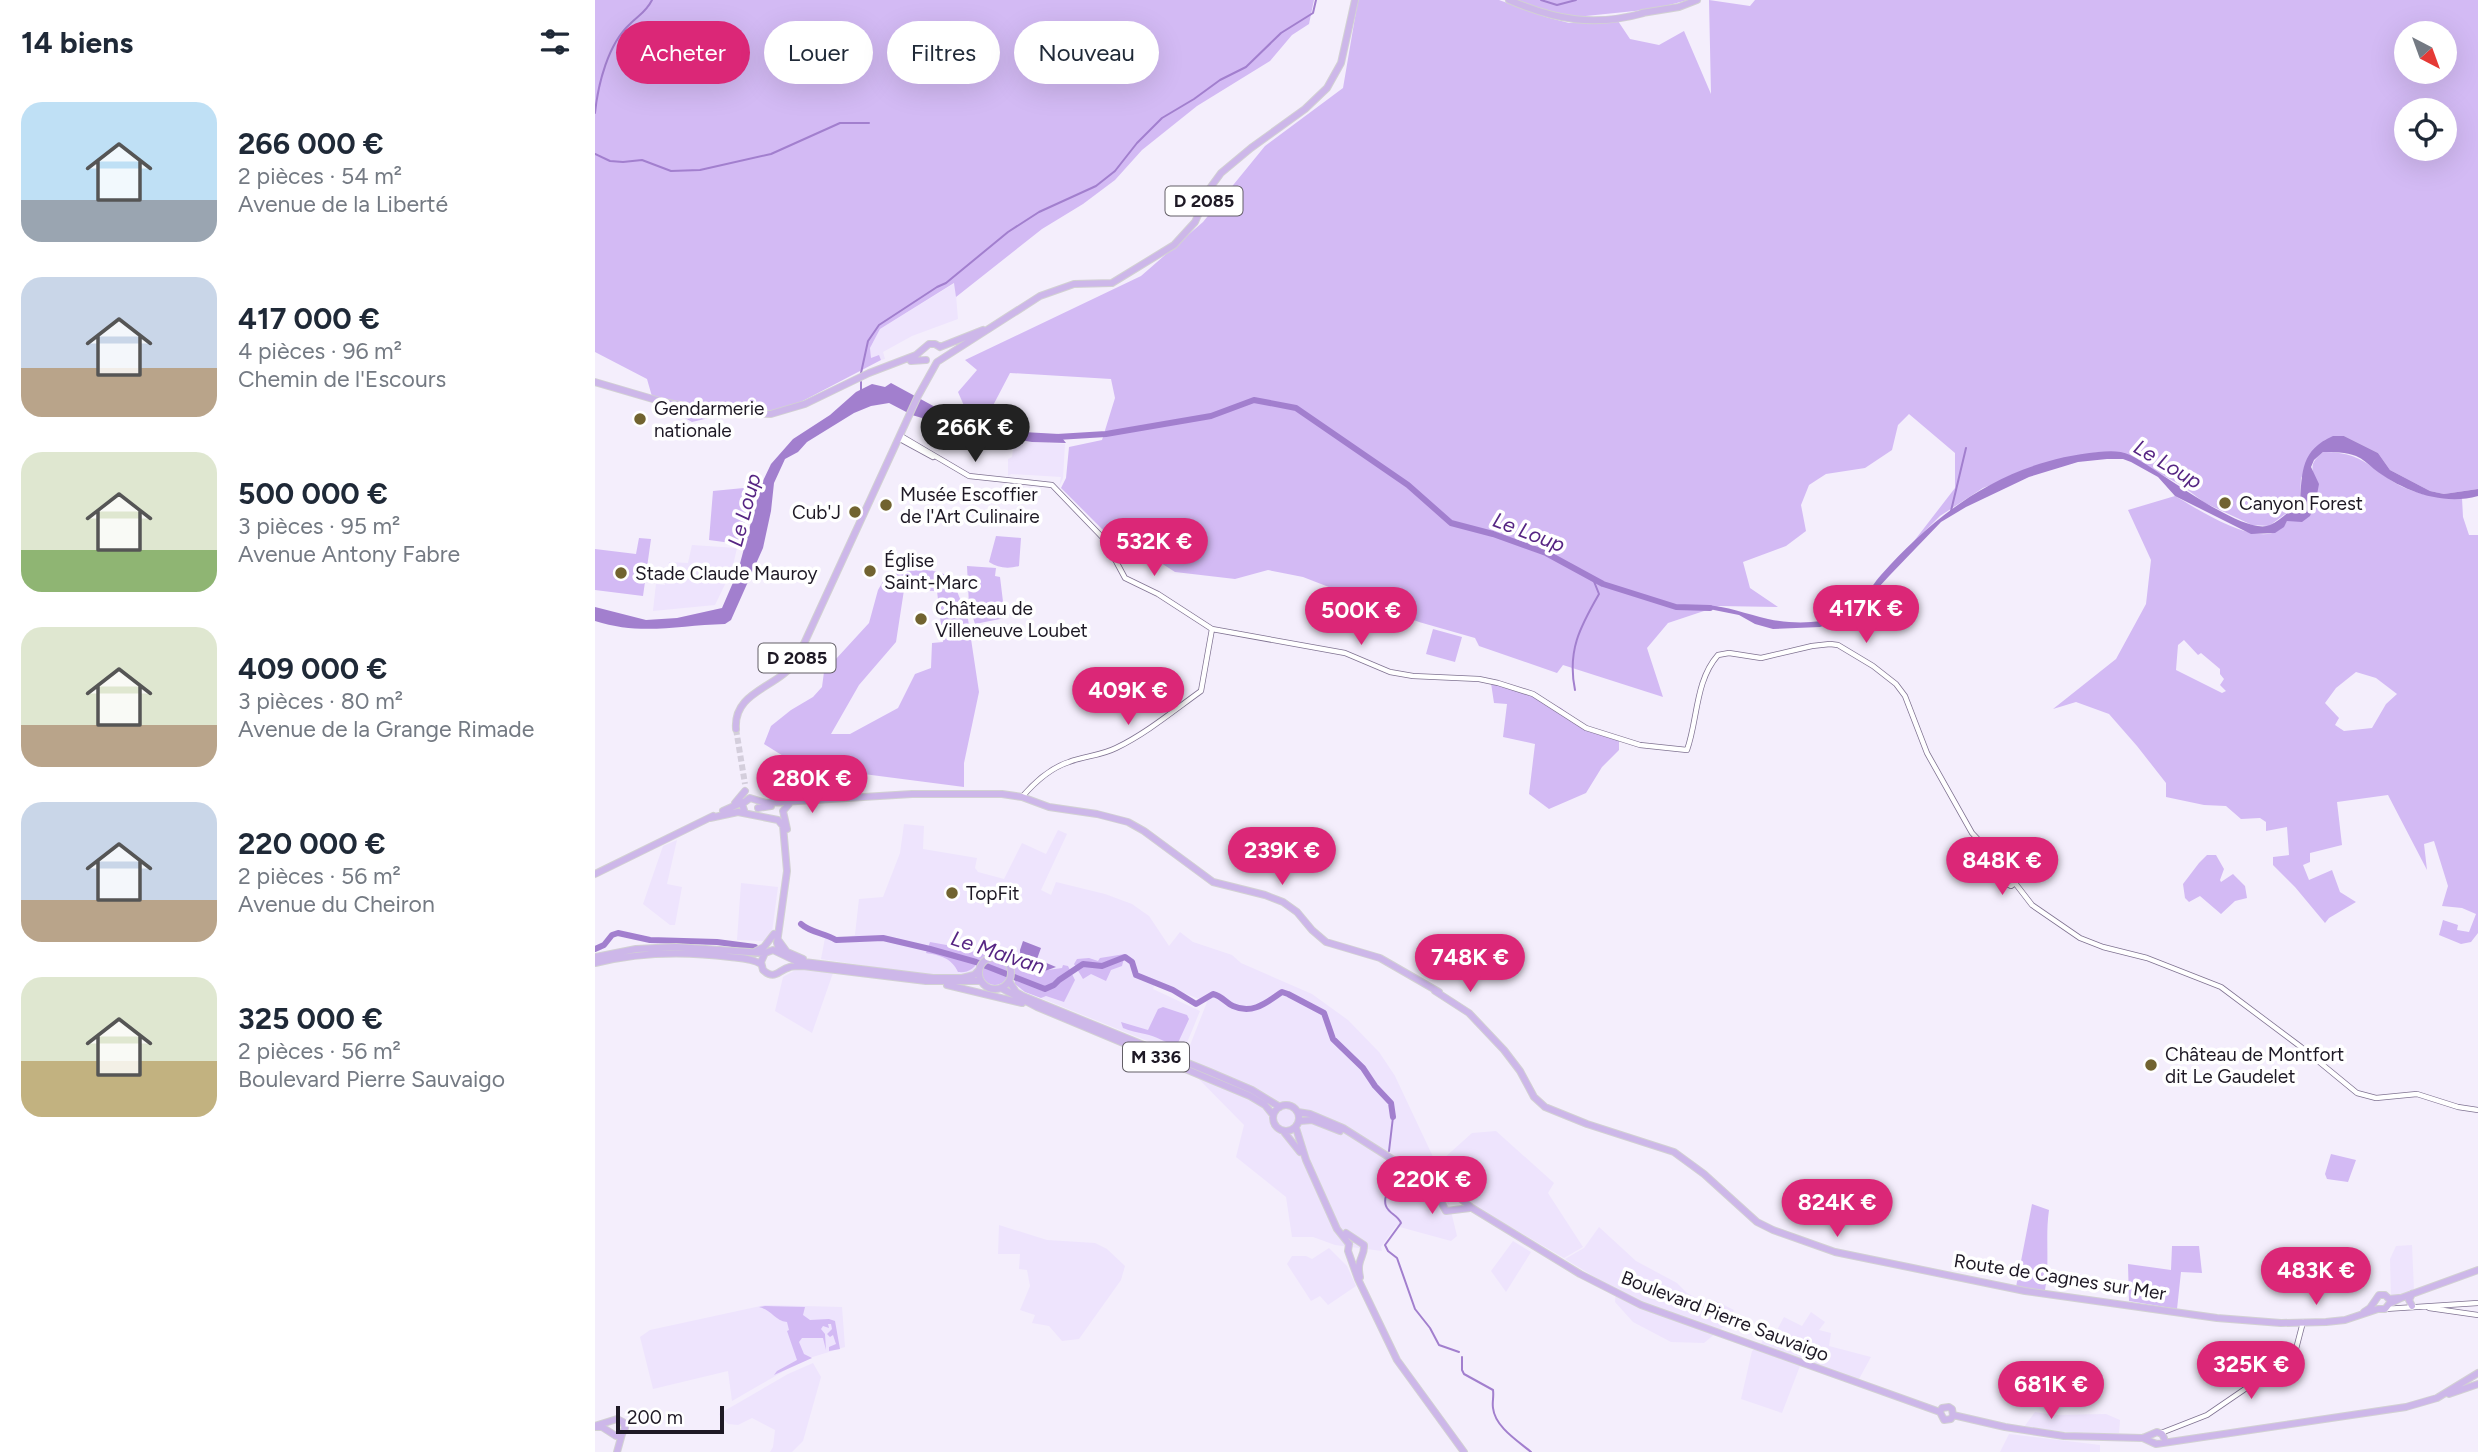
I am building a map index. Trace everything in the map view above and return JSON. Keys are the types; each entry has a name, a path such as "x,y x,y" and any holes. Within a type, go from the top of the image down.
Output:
{"main road":[{"name":"D 2085","path":"736,729 736,715 743,702 783,675 796,661 933,361 1040,296 1058,288 1087,282 1112,283 1174,245 1195,222 1210,188 1221,173 1305,109 1327,88 1341,63 1355,0"},
{"path":"1509,0 1559,18 1610,20 1679,7 1697,0"},
{"name":"D 2085","path":"940,347 988,328"},
{"path":"595,382 663,402 722,413 771,414 793,408 860,378 924,351 929,344 936,344 943,352 933,361 918,359 860,378"},
{"path":"924,351 933,361"},
{"path":"745,787 758,809 767,818"},
{"path":"745,787 742,809 747,814"},
{"path":"730,808 745,787"},
{"path":"595,874 754,799 766,803 941,793 1021,797"},
{"name":"Route de Cagnes sur Mer","path":"1021,797 1049,807 1128,822 1213,882 1283,902 1297,912 1318,936 1335,946 1380,958 1418,979 1466,1011 1480,1025 1510,1056 1539,1102 1559,1114 1674,1152 1707,1176 1757,1222 1779,1232 1835,1252 2036,1293 2203,1316 2253,1320 2301,1322 2345,1320 2385,1305 2382,1294 2376,1297 2365,1311 2345,1317 2253,1320"},
{"path":"747,814 758,809 828,799"},
{"path":"785,834 787,826 784,810 789,804"},
{"path":"710,818 733,812 781,823 785,834 787,857 787,872 776,935 761,964 763,970 770,975 784,970 786,963 776,935 787,857"},
{"path":"746,953 764,947 776,935"},
{"path":"776,935 787,952 814,962"},
{"path":"595,957 636,949 676,947 746,953 767,952 783,954 796,961 933,978 962,978 974,975 988,958 1001,958 1010,967 1009,981 1001,988"},
{"path":"595,963 643,954 694,953 750,959 761,964"},
{"name":"M 336","path":"784,970 792,966 803,966 926,981 976,990 1037,1007 1250,1096 1265,1105 1273,1115"},
{"path":"979,970 980,981"},
{"path":"926,981 980,981 989,988 1001,988 1037,1007"},
{"name":"M 336","path":"1009,981 1016,992 1023,996 1252,1090 1280,1107"},
{"path":"1306,1160 1284,1132 1276,1127 1273,1115 1280,1107 1292,1106 1298,1112 1329,1122 1358,1138 1447,1194 1454,1194 1459,1199 1457,1208"},
{"path":"1298,1112 1306,1160 1335,1223 1349,1244 1348,1251 1354,1269 1376,1318 1467,1452"},
{"path":"1284,1132 1312,1119 1358,1138"},
{"path":"1433,1184 1442,1185 1446,1180"},
{"path":"1433,1184 1446,1210 1472,1208"},
{"path":"1441,1200 1447,1194"},
{"name":"Boulevard Pierre Sauvaigo","path":"1459,1199 1580,1273 1641,1305 1940,1412 1942,1408 1948,1407 1952,1409 1953,1415 2041,1433 2148,1439"},
{"path":"1335,1223 1364,1245 1358,1266 1363,1289"},
{"path":"1349,1244 1356,1240"},
{"path":"1351,1255 1360,1256"},
{"path":"2374,1302 2385,1305 2478,1270"},
{"path":"2412,1294 2409,1300 2415,1306"},
{"path":"2280,1319 2301,1322"},
{"path":"2437,1398 2478,1373"},
{"path":"2148,1439 2153,1433 2174,1440 2406,1407 2478,1384"},
{"path":"615,1419 621,1420 625,1426 617,1450 610,1430 615,1419"},
{"path":"595,1426 622,1434"},
{"path":"2148,1439 2163,1436"}],"street":[{"path":"900,438 976,477 1052,485 1104,539 1125,578 1158,594 1212,629 1345,653 1390,672 1501,683 1533,694 1586,727 1640,745 1688,747 1706,672 1718,655 1729,653 1761,658 1812,646 1838,645 1873,666 1901,691 1927,753 1972,833 2032,905 2080,938 2147,958 2221,987 2303,1048 2357,1093 2376,1098 2417,1094 2458,1107 2478,1110"},
{"path":"1021,797 1057,767 1073,760 1106,753 1122,745 1163,720 1201,691 1212,629"},
{"path":"2009,877 2008,886 2015,883"},
{"path":"2385,1305 2397,1308 2478,1303"},
{"path":"2440,1307 2478,1315"},
{"path":"2163,1436 2207,1415 2274,1370 2292,1355 2301,1335 2301,1322 2345,1317"}],"shaded area":[{"path":"595,0 1314,0 1309,24 1292,35 1270,61 1197,106 1142,150 1115,180 1042,229 956,297 954,283 880,329 870,348 871,358 879,355 881,360 795,405 775,410 739,411 692,422 653,400 647,379 595,352"},
{"path":"1358,0 1499,0 1569,23 1618,21 1630,39 1659,45 1684,31 1711,94 1709,0 1750,6 1755,0 2478,0 2478,489 2444,494 2430,491 2390,470 2378,453 2344,436 2325,440 2301,478 2300,503 2269,526 2252,525 2205,503 2181,485 2119,452 2100,452 2059,459 1983,488 1940,516 1911,545 1955,488 1955,453 1909,414 1898,425 1892,450 1865,468 1826,474 1809,485 1801,505 1806,531 1786,546 1743,562 1750,588 1778,607 1719,606 1668,623 1647,648 1663,697 1563,665 1557,673 1479,646 1475,638 1419,622 1303,577 1268,570 1235,579 1175,572 1144,552 1110,537 1061,488 1066,478 1069,447 1102,440 1115,398 1111,379 1010,373 987,417 965,408 958,392 977,370 965,360 1141,276 1203,222 1265,146 1343,88"},
{"path":"1516,0 1688,0 1654,9 1576,17 1547,12"},
{"path":"955,283 958,319 912,336 883,352 885,359 881,360 879,356 871,359 870,348 880,329"},
{"name":"Le Loup","path":"891,383 961,421 1023,432 1059,434 1066,443 1032,442 972,433 912,415 889,403 871,406 854,413 785,459 774,483 763,548 731,620 725,624 644,629 595,621 595,607 646,620 677,618 722,608 738,571 761,485 771,464 793,439 830,415 856,392 872,384 885,387"},
{"name":"Le Loup","path":"2333,436 2344,436 2378,453 2390,470 2430,491 2444,494 2478,489 2478,496 2451,499 2423,495 2397,484 2356,456 2323,452 2311,467 2319,484 2310,516 2302,522 2287,521 2284,527 2275,533 2251,534 2175,496 2158,477 2131,462 2107,459 2078,462 2029,477 1941,522 1878,588 1865,611 1851,617 1820,627 1773,629 1755,624 1739,615 1704,608 1705,605 1721,607 1786,622 1824,621 1841,616 1859,604 1881,575 1927,529 1978,492 2005,477 2034,466 2065,457 2098,452 2110,451 2130,455 2221,512 2257,526 2270,525 2300,503 2305,463 2315,448"},
{"path":"1014,441 1065,444 1063,478 1059,487 1061,477 1008,476 1008,459 1012,457"},
{"path":"2323,452 2339,453 2362,460 2400,486 2425,495 2462,498 2463,517 2469,535 2478,535 2478,933 2471,942 2461,944 2439,935 2443,920 2458,925 2457,930 2469,932 2476,914 2462,908 2442,906 2448,886 2434,841 2424,844 2427,870 2388,795 2337,802 2342,845 2310,853 2310,862 2303,865 2309,880 2332,870 2340,892 2356,902 2325,923 2273,865 2273,857 2289,855 2287,827 2266,831 2266,822 2260,818 2241,819 2226,806 2204,805 2166,797 2166,783 2109,714 2076,702 2053,709 2116,659 2146,604 2151,560 2128,510 2175,496 2233,527 2265,534 2278,531 2287,521 2292,521 2314,476 2315,460","holes":["2184,640 2198,655 2201,653 2220,669 2224,679 2220,685 2226,691 2222,693 2176,670 2178,645","2356,672 2376,678 2397,694 2386,704 2372,728 2344,731 2335,725 2339,718 2325,703 2336,688"]},
{"path":"754,487 739,544 709,540 713,491"},
{"path":"996,536 1021,538 1019,566 1003,567 989,562"},
{"name":"Stade Claude Mauroy","path":"639,538 651,539 643,596 595,590 595,549 636,554"},
{"path":"692,545 737,548 732,570 715,605 653,611 656,584 665,585 669,562 688,563"},
{"path":"967,566 996,568 995,576 1000,577 1005,618 975,624 969,605"},
{"path":"930,570 951,576 968,619 979,692 964,763 964,787 856,773 788,759 764,744 771,726 813,697 822,687 824,672 869,623 878,590 885,578 899,571","holes":["904,590 937,591 943,642 932,643 931,668 915,674 898,708 850,734 831,734 859,685 896,642"]},
{"path":"1433,629 1462,637 1455,662 1426,654"},
{"path":"1491,683 1527,692 1561,708 1587,730 1609,735 1619,741 1619,750 1602,767 1586,793 1549,809 1529,794 1535,744 1503,737 1507,704 1494,703"},
{"path":"904,824 924,826 923,849 977,858 975,868 978,872 1004,879 1022,843 1046,854 1058,830 1067,834 1041,890 1051,895 1056,882 1132,904 1149,916 1169,946 1180,932 1193,942 1232,955 1241,963 1312,994 1348,1020 1379,1052 1395,1076 1445,1186 1457,1236 1451,1241 1396,1226 1381,1247 1382,1251 1335,1245 1313,1237 1292,1237 1286,1197 1236,1157 1244,1125 1183,1063 1207,1002 1155,982 1153,989 1200,1011 1182,1055 1021,990 1014,982 1013,963 995,953 986,956 972,973 955,976 933,976 821,959 825,938 840,939 855,935 859,899 883,897 900,853"},
{"path":"677,840 667,884 682,887 675,925 670,925 643,904 663,846"},
{"path":"2207,855 2216,855 2224,869 2221,882 2233,874 2245,886 2247,898 2235,901 2221,914 2200,896 2189,902 2185,898 2183,884"},
{"path":"741,883 778,887 772,932 767,941 737,940"},
{"path":"1023,941 1041,948 1037,959 1056,967 1045,971 1032,964 1021,964 1020,950"},
{"path":"930,942 952,946 955,950 989,951 993,950 995,945 997,950 984,956 974,968 958,972 949,960 926,953"},
{"path":"1020,954 1021,965 1033,965 1041,971 1068,966 1075,980 1064,1002 1046,996 1041,998 1025,992 1015,984 1014,955"},
{"path":"1125,954 1122,966 1111,970 1106,981 1091,974 1083,979 1074,964 1077,959 1089,958 1098,961 1100,958"},
{"path":"995,959 1004,963 1008,972 1004,981 995,985 986,981 982,972 986,963"},
{"path":"799,968 833,973 812,1033 775,1011 783,977"},
{"path":"1163,1007 1187,1015 1189,1019 1177,1045 1123,1028 1121,1022 1148,1030 1158,1009"},
{"path":"1496,1131 1554,1183 1548,1193 1583,1247 1564,1258 1464,1200 1443,1166 1443,1159 1472,1133"},
{"path":"2331,1154 2356,1160 2348,1182 2327,1179 2325,1174"},
{"path":"2032,1204 2049,1210 2046,1280 2045,1290 2042,1291 2016,1287"},
{"path":"999,1225 1047,1240 1095,1243 1107,1249 1125,1266 1121,1280 1079,1339 1062,1341 1049,1326 1032,1323 1035,1315 1020,1310 1030,1286 1027,1270 1019,1269 1020,1254 998,1254"},
{"path":"1599,1227 1636,1261 1677,1283 1687,1293 1702,1301 1714,1300 1734,1310 1729,1322 1704,1343 1671,1342 1633,1322 1615,1302 1616,1290 1565,1259 1584,1248"},
{"path":"1513,1241 1531,1252 1506,1292 1491,1271"},
{"path":"2412,1245 2414,1290 2400,1297 2391,1296 2390,1259 2396,1246"},
{"path":"2172,1246 2199,1246 2202,1273 2181,1272 2177,1309 2129,1301 2128,1264 2171,1270"},
{"path":"1329,1248 1347,1266 1356,1286 1328,1305 1320,1296 1311,1301 1287,1264 1292,1256 1312,1259"},
{"path":"765,1305 842,1307 845,1347 803,1360 732,1401 728,1371 653,1389 640,1337 650,1330"},
{"path":"759,1307 805,1307 803,1315 810,1320 835,1321 840,1349 829,1351 829,1347 836,1344 833,1335 830,1337 827,1334 832,1329 831,1324 828,1324 829,1328 823,1326 821,1329 825,1334 826,1350 823,1338 802,1338 799,1342 804,1354 812,1358 774,1375 797,1360 787,1331 787,1322"},
{"path":"1811,1312 1825,1322 1819,1330 1831,1333 1829,1346 1871,1357 1859,1379 1800,1366 1782,1413 1741,1399 1752,1351 1761,1344 1769,1328 1777,1330 1784,1317 1802,1326"},
{"path":"813,1363 821,1377 803,1441 792,1452 770,1452 775,1430 752,1418 738,1425 728,1424 719,1414 788,1374"},
{"path":"2035,1412 2054,1415 2106,1414 2120,1420 2119,1433 2085,1434 2024,1427"},
{"path":"2009,1434 2100,1445 2100,1452 2000,1452"}],"waterway":[{"path":"595,113 610,53 622,32 652,0"},
{"path":"861,373 868,341 879,325 946,283 1008,232 1039,212 1096,186 1115,171 1137,143 1162,118 1220,80 1246,67 1281,33 1313,13 1316,0"},
{"path":"1541,0 1557,5 1576,0"},
{"path":"595,154 610,161 642,160 671,171 700,170 771,154 840,123 869,123"},
{"path":"861,382 861,392"},
{"name":"Le Loup","path":"1057,437 1106,434 1211,416 1254,400 1296,408 1408,485 1451,523 1493,534 1546,553 1603,584 1676,607 1710,608"},
{"path":"1951,511 1966,448"},
{"path":"1575,690 1574,651 1586,617 1599,594 1593,579"},
{"name":"Le Malvan","path":"801,924 836,940 883,938 930,949 976,962 1045,989 1083,964 1102,966 1125,957 1132,962 1136,975 1173,990 1196,1004 1213,994 1233,1006 1247,1009 1265,1003 1282,992 1324,1013 1333,1039 1363,1068 1391,1103 1393,1117"},
{"name":"Le Malvan","path":"595,949 618,933 650,940 717,942 755,947"},
{"name":"Le Malvan","path":"1389,1151 1393,1117"},
{"name":"Le Malvan","path":"1388,1161 1394,1177 1385,1202 1387,1209 1401,1223 1385,1245 1397,1258 1415,1309 1439,1345 1459,1352"},
{"name":"Le Malvan","path":"1462,1357 1464,1374 1493,1390 1493,1408 1498,1421 1531,1452"}],"tunnel":[{"path":"736,729 745,784"}],"place":[{"name":"Gendarmerie nationale","path":"640,419"},
{"name":"Canyon Forest","path":"2225,503"},
{"name":"Musée Escoffier de l'Art Culinaire","path":"886,505"},
{"name":"Cub'J","path":"855,512"},
{"name":"Église Saint-Marc","path":"870,571"},
{"name":"Stade Claude Mauroy","path":"621,573"},
{"name":"Château de Villeneuve Loubet","path":"921,619"},
{"name":"TopFit","path":"952,893"},
{"name":"Château de Montfort dit Le Gaudelet","path":"2151,1065"}]}
